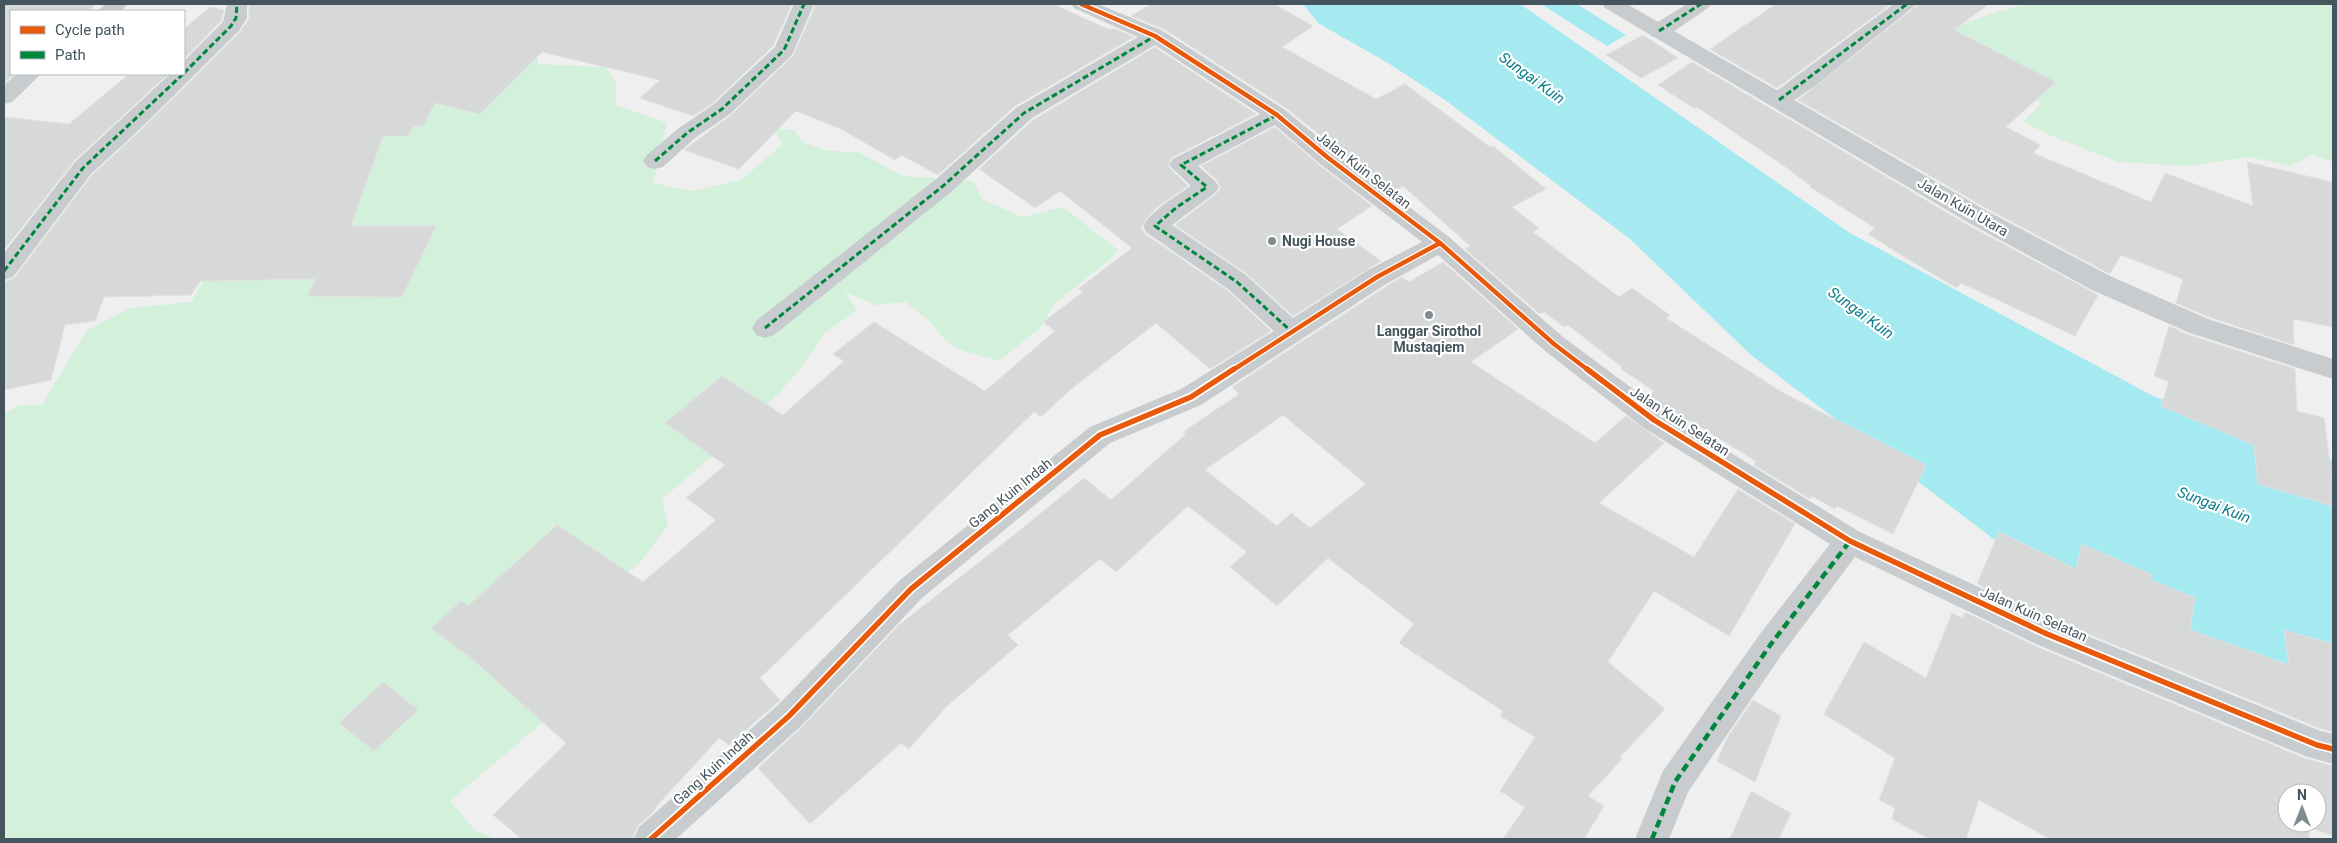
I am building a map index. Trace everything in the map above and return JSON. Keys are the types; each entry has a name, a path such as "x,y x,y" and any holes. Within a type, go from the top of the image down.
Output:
{"street":[{"path":"185,71 232,26 236,18 238,4"},
{"path":"655,161 687,133 722,109 784,50 804,4"},
{"name":"Jalan Kuin Selatan","path":"1081,4 1155,36 1277,115 1327,157 1440,243 1554,344 1654,420 1850,541 2047,634 2317,745 2333,749"},
{"name":"Jalan Kuin Utara","path":"1612,4 1978,217 2101,283 2199,326 2333,369"},
{"path":"1659,31 1701,4"},
{"path":"1778,100 1807,81 1907,4"},
{"path":"765,328 822,280 866,248 942,186 1008,125 1036,104 1155,36"},
{"path":"4,97 29,75"},
{"path":"4,271 83,168 131,125 181,75"},
{"path":"1277,115 1181,166 1208,187 1177,207 1155,226 1237,282 1292,332"},
{"name":"Gang Kuin Indah","path":"651,839 789,716 911,589 1100,435 1192,397 1377,277 1440,243"},
{"path":"1652,839 1675,782 1771,644 1850,541"}],"green space":[{"path":"2028,4 2333,4 2333,162 2312,155 2290,166 2249,157 2187,166 2118,162 2052,136 2023,122 2042,103 1941,48 1957,26 1996,12"},
{"path":"538,36 538,64 606,67 616,83 616,105 667,123 653,183 693,191 741,180 783,144 774,129 794,130 804,143 828,151 858,152 903,176 973,181 982,199 1022,217 1063,207 1118,250 1109,260 1054,304 1041,327 999,361 966,352 948,343 930,322 906,302 875,305 845,292 857,310 826,332 797,373 750,424 662,499 668,525 639,564 545,631 569,700 450,801 475,830 496,839 4,839 4,414 20,405 42,405 87,330 131,308 191,302 280,149"}],"water":[{"name":"Sungai Kuin","path":"1303,4 1520,4 1850,233 2153,396 2333,461 2333,691 2301,683 2016,556 1751,355 1630,239 1445,100 1388,63 1318,23"},
{"path":"1541,4 1577,4 1626,35 1607,46"}],"building":[{"path":"4,4 96,4 89,10 10,10 10,75 13,75 4,83"},
{"path":"249,4 792,4 773,46 713,103 693,116 640,98 660,80 542,52 480,114 435,103 423,126 414,126 408,136 383,136 351,226 436,226 402,297 307,296 316,279 200,281 191,295 104,297 95,321 65,325 51,380 4,390 4,282 14,278 92,175 140,131 240,32 249,19"},
{"path":"816,4 1053,4 1110,30 1113,28 1134,37 1015,106 938,175 901,155 895,160 839,128 796,111 739,169 684,150 731,115 793,56"},
{"path":"1151,4 1274,4 1313,26 1282,47 1376,99 1405,84 1490,147 1493,146 1546,189 1512,207 1539,228 1533,232 1619,297 1632,288 1670,315 1666,318 1785,394 1926,465 1893,534 1837,506 1835,509 1812,496 1810,499 1754,465 1756,461 1689,420 1686,423 1665,410 1647,397 1654,391 1621,369 1622,367 1568,325 1564,327 1544,312 1540,314 1465,249 1470,246 1403,186 1393,193 1286,108 1164,29 1131,16"},
{"path":"1776,4 1891,4 1777,88 1710,49"},
{"path":"1919,4 1989,4 1954,30 2056,82 2006,127 2041,145 2033,153 2151,202 2165,173 2253,206 2247,162 2333,182 2333,327 2293,319 2294,345 2209,317 2176,303 2183,279 2121,255 2110,274 1988,209 1798,100"},
{"path":"210,7 224,10 221,21 185,58 185,28"},
{"path":"1643,35 1678,58 1641,78 1606,55"},
{"path":"1155,47 1256,114 1171,158 1168,166 1188,186 1157,207 1141,227 1145,234 1227,290 1271,331 1210,369 1156,323 1071,389 1041,417 1034,412 760,678 780,700 729,745 719,738 656,809 638,826 632,839 522,839 493,815 566,743 471,658 431,628 461,601 468,606 557,525 643,582 716,520 686,498 725,465 665,423 722,376 783,415 844,361 833,354 874,322 985,391 1055,331 1043,322 1083,292 1078,289 1132,248 1060,191 1035,208 979,169 1033,120"},
{"path":"1692,62 1968,225 2098,295 2075,336 1961,283 1957,288 1906,258 1868,234 1875,228 1810,187 1784,166 1697,107 1695,109 1658,85"},
{"path":"128,75 167,75 74,161 4,250 4,117 69,124"},
{"path":"1275,127 1318,164 1372,206 1337,229 1381,261 1293,316 1247,274 1175,225 1216,194 1221,188 1217,180 1201,166"},
{"path":"1443,262 1518,329 1471,362 1595,443 1626,416 1664,443 1599,503 1694,557 1738,489 1795,524 1729,636 1654,591 1608,662 1665,709 1620,757 1622,759 1588,796 1604,806 1584,839 1503,839 1525,807 1500,791 1535,737 1500,716 1503,711 1399,643 1414,624 1328,558 1277,606 1230,567 1247,552 1188,506 1116,572 1100,559 1008,635 1018,645 946,707 909,749 901,743 810,824 758,768 801,728 899,625 1084,478 1111,500 1186,434 1183,432 1239,394 1232,387 1402,277 1409,282","holes":["1283,415 1366,484 1310,528 1291,513 1277,526 1205,470"]},
{"path":"2169,326 2189,335 2295,369 2297,411 2324,418 2333,486 2333,506 2258,484 2254,445 2161,406 2169,382 2154,376"},
{"path":"1999,532 2076,569 2082,544 2152,575 2151,580 2195,598 2190,630 2289,665 2284,630 2333,644 2333,732 2319,728 2059,622 1977,584"},
{"path":"1965,612 2035,646 2304,758 2333,766 2333,836 2325,833 2327,833 2327,783 2277,783 2277,833 2309,833 2309,839 2050,839 1979,800 1966,839 1929,839 1892,819 1895,808 1879,800 1895,758 1824,714 1864,642 1926,678 1952,613 1962,618"},
{"path":"383,682 418,710 374,751 339,723"},
{"path":"1753,700 1781,716 1755,782 1717,761 1727,738"},
{"path":"1751,791 1791,813 1779,839 1730,839"}],"marked path":[{"path":"185,72 231,26 236,18 237,4"},
{"path":"655,161 687,133 722,109 784,50 804,4"},
{"path":"1659,31 1701,4"},
{"path":"1779,100 1807,81 1907,4"},
{"path":"765,328 943,186 1024,113 1066,86 1155,36"},
{"path":"4,271 83,168 131,125 182,75"},
{"path":"1277,115 1181,165 1207,187 1177,207 1155,226 1237,282 1292,332"},
{"path":"1652,839 1675,782 1771,644 1850,541"}],"cycle path":[{"path":"1081,4 1155,36 1277,115 1327,157 1440,243 1554,344 1654,420 1850,541 2047,634 2317,745 2333,749"},
{"path":"651,839 789,716 911,589 1100,435 1191,397 1377,277 1440,243"}],"place":[{"name":"Nugi House","path":"1272,241"},
{"name":"Langgar Sirothol Mustaqiem","path":"1429,315"}]}
